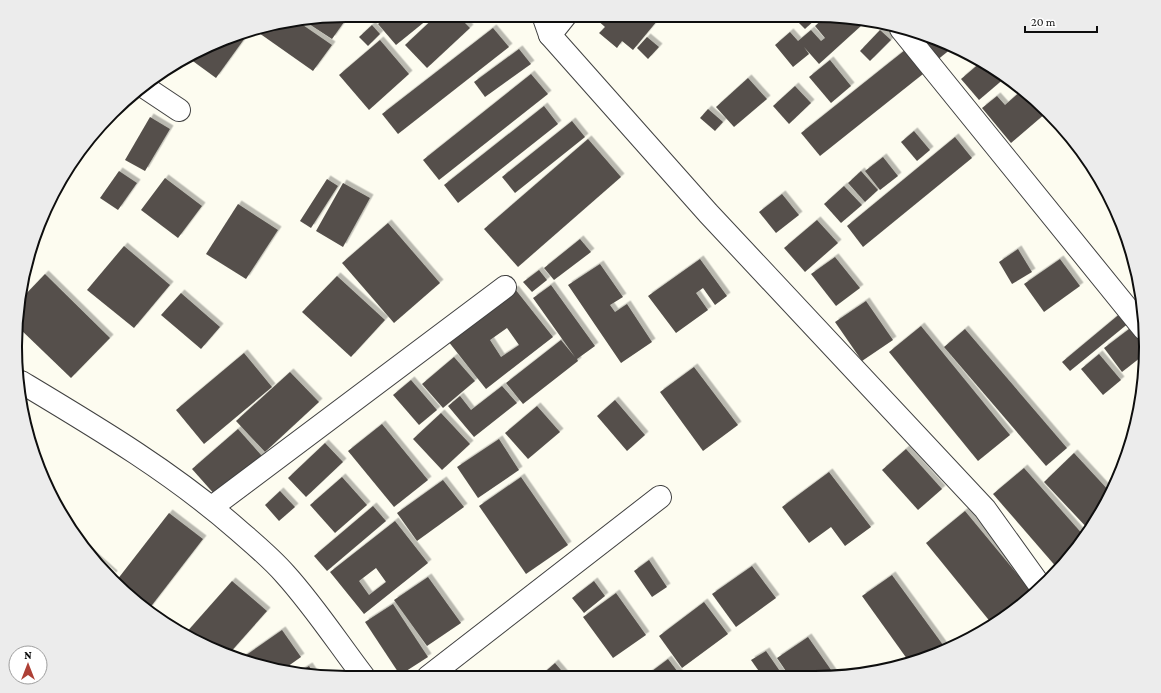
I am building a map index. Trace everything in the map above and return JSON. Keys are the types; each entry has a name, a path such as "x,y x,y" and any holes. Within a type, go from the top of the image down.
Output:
{"street":[{"path":"545,22 550,36 708,213 985,509 1037,582"},
{"path":"550,36 561,22"},
{"path":"906,35 1138,321"},
{"path":"148,90 179,110"},
{"path":"212,507 506,287"},
{"path":"25,384 100,429 171,476 212,507 255,544 284,574 313,609 360,671"},
{"path":"436,671 660,497"}],"building":[{"path":"344,22 332,39 310,24"},
{"path":"380,22 424,22 396,45 378,24"},
{"path":"430,22 464,22 470,28 427,68 405,45"},
{"path":"599,22 656,22 633,50 622,41 617,48 599,33 605,27"},
{"path":"798,22 813,22 805,29"},
{"path":"819,22 861,26 819,64 804,47 809,54 793,67 775,45 790,32 798,41 811,30 821,41 825,38 815,26"},
{"path":"303,25 332,45 313,71 260,34"},
{"path":"372,25 380,34 368,46 359,37"},
{"path":"493,28 509,47 398,134 382,114"},
{"path":"880,30 891,40 870,61 860,51"},
{"path":"647,37 659,47 648,59 637,48"},
{"path":"245,38 216,78 192,61"},
{"path":"920,39 948,51 936,61"},
{"path":"380,40 409,74 369,110 339,75"},
{"path":"519,49 531,64 485,97 474,82"},
{"path":"905,50 923,74 820,156 801,133"},
{"path":"830,60 851,86 831,103 809,77"},
{"path":"977,65 1001,81 979,100 961,79"},
{"path":"531,74 548,94 439,180 423,160"},
{"path":"748,78 767,99 734,127 716,107"},
{"path":"795,86 811,103 789,124 773,106"},
{"path":"1018,94 1043,116 1011,143 982,108 997,96 1005,105"},
{"path":"544,106 558,124 458,203 444,185"},
{"path":"708,109 723,122 715,131 700,118"},
{"path":"150,117 170,129 145,171 125,160"},
{"path":"572,121 585,137 515,193 502,177"},
{"path":"914,131 930,150 917,161 901,142"},
{"path":"955,137 972,158 863,247 847,226"},
{"path":"588,139 621,177 518,267 484,229"},
{"path":"883,157 898,176 880,190 865,171"},
{"path":"119,171 137,183 118,210 100,198"},
{"path":"861,171 878,190 865,202 848,183"},
{"path":"165,178 202,206 178,238 141,210"},
{"path":"327,179 338,186 311,228 300,221"},
{"path":"343,183 370,198 343,247 316,231"},
{"path":"844,186 862,205 841,223 824,204"},
{"path":"782,194 799,215 776,233 759,212"},
{"path":"238,204 278,230 246,279 206,254"},
{"path":"817,220 838,243 805,272 784,248"},
{"path":"388,223 440,283 394,323 342,263"},
{"path":"580,239 591,252 554,280 544,268"},
{"path":"124,246 170,285 134,328 87,290"},
{"path":"1018,249 1032,272 1012,284 999,262"},
{"path":"835,257 860,288 836,306 811,274"},
{"path":"700,259 727,296 715,305 703,288 696,293 708,310 676,333 648,296"},
{"path":"1060,259 1080,286 1044,312 1024,284"},
{"path":"600,264 623,297 610,305 615,312 627,304 652,342 621,363 568,285"},
{"path":"539,270 547,280 532,292 523,282"},
{"path":"45,274 110,338 71,378 23,332 27,293"},
{"path":"337,276 385,320 351,357 302,312"},
{"path":"551,285 595,346 523,404 506,383 561,340 575,357 533,298"},
{"path":"515,289 553,337 486,389 448,341","holes":["507,328 519,345 501,357 490,340"]},
{"path":"181,293 220,327 201,349 161,315"},
{"path":"866,301 893,340 862,361 835,322"},
{"path":"1122,312 1130,322 1070,371 1062,362"},
{"path":"921,326 1010,435 978,461 889,352"},
{"path":"1133,326 1138,333 1138,359 1122,372 1104,348"},
{"path":"965,329 1067,448 1046,466 944,347"},
{"path":"244,353 272,387 204,444 176,410"},
{"path":"1099,354 1121,380 1103,395 1081,369"},
{"path":"454,357 475,381 443,408 422,384"},
{"path":"694,367 738,425 703,451 660,392"},
{"path":"290,372 319,402 265,452 236,421"},
{"path":"411,380 437,410 419,425 393,395"},
{"path":"502,386 517,403 474,437 448,406 460,396 471,410"},
{"path":"615,400 645,435 627,451 597,416"},
{"path":"537,406 560,432 528,459 505,433"},
{"path":"441,413 470,444 442,470 413,439"},
{"path":"382,424 428,480 394,507 348,451"},
{"path":"238,429 262,456 216,496 192,469"},
{"path":"499,439 519,470 478,498 457,467"},
{"path":"325,443 343,462 306,497 288,478"},
{"path":"906,449 942,489 918,510 882,470"},
{"path":"1074,453 1107,488 1085,526 1044,482"},
{"path":"1024,468 1081,532 1054,564 993,494"},
{"path":"829,472 871,527 845,546 831,527 809,543 782,507"},
{"path":"342,477 367,505 335,533 310,505"},
{"path":"521,477 568,545 526,574 479,506"},
{"path":"443,480 464,507 417,541 397,513"},
{"path":"280,491 295,507 279,521 265,505"},
{"path":"373,506 386,521 327,571 314,556"},
{"path":"965,511 1029,589 1012,604 989,620 926,543"},
{"path":"169,513 203,539 151,606 119,578"},
{"path":"395,521 428,563 364,614 330,572","holes":["376,568 386,582 369,595 359,581"]},
{"path":"649,560 667,587 652,597 634,571"},
{"path":"752,566 776,598 736,627 712,594"},
{"path":"892,575 943,644 906,658 862,596"},
{"path":"428,577 461,623 427,646 394,600"},
{"path":"232,581 267,611 232,650 188,630"},
{"path":"594,581 605,596 584,613 572,598"},
{"path":"616,593 646,635 613,658 583,617"},
{"path":"704,602 728,634 682,668 659,636"},
{"path":"393,604 428,657 406,671 397,671 365,622"},
{"path":"282,630 301,657 289,666 246,655"},
{"path":"808,637 831,670 786,671 777,658"},
{"path":"766,651 780,671 759,671 751,660"},
{"path":"668,659 677,671 652,671"},
{"path":"555,663 562,671 546,671"}]}
